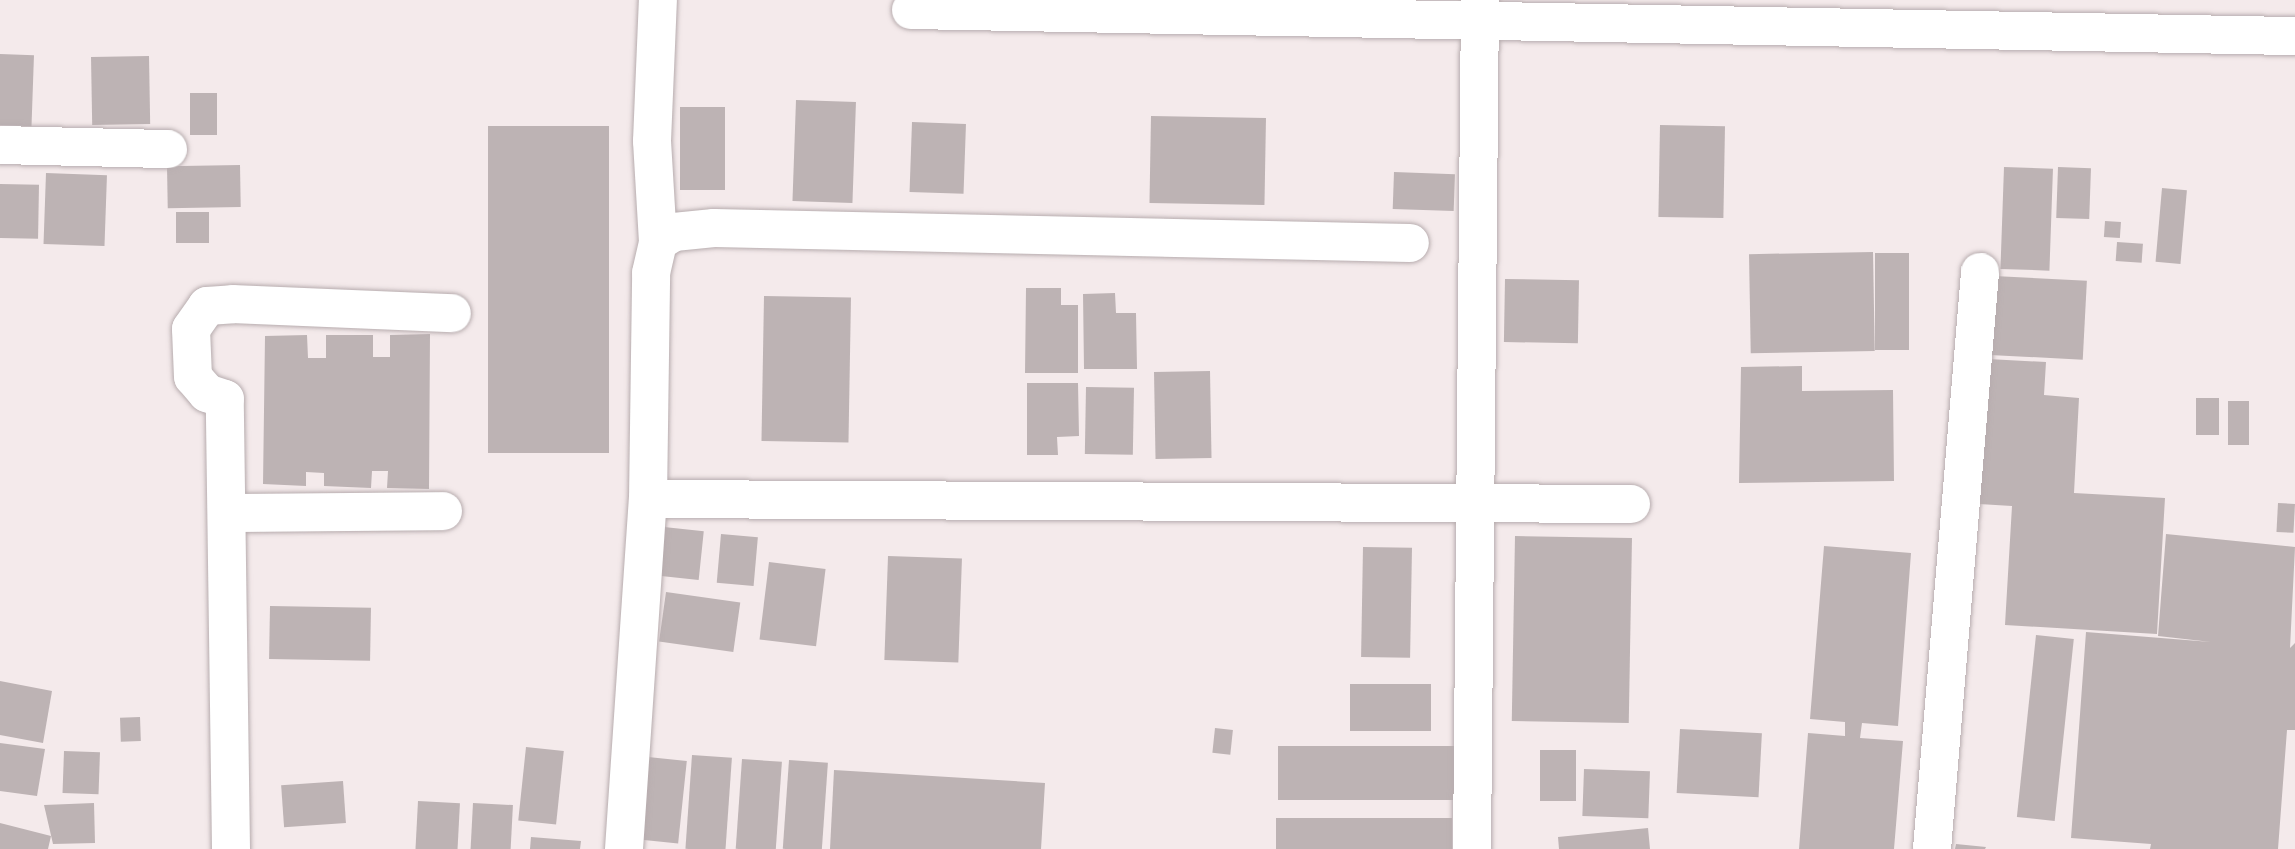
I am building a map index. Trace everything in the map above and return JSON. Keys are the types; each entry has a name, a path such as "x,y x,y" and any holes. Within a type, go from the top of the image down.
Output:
{"street":[{"path":"624,849 648,499 651,273 658,242 652,141 658,0"},
{"path":"911,10 1480,10 2295,36"},
{"path":"1472,849 1472,503 1480,10"},
{"path":"0,145 168,149"},
{"path":"658,242 674,232 715,228 1410,243"},
{"path":"1932,849 1980,272"},
{"path":"231,849 225,399 207,393 193,377 188,351 191,329 207,306 452,313"},
{"path":"648,499 1631,504"},
{"path":"228,513 443,511"}],"building":[{"path":"0,54 34,55 32,126 0,125"},
{"path":"149,56 150,124 92,125 91,57"},
{"path":"190,93 217,93 217,135 190,135"},
{"path":"796,100 856,102 852,203 792,201"},
{"path":"680,107 725,107 725,190 680,190"},
{"path":"1151,116 1266,118 1264,205 1149,203"},
{"path":"912,122 966,124 964,194 910,192"},
{"path":"1660,125 1725,126 1723,218 1658,217"},
{"path":"488,126 609,126 609,453 488,453"},
{"path":"240,165 241,207 168,208 167,166"},
{"path":"2004,167 2053,169 2049,271 2000,269"},
{"path":"2058,167 2091,168 2089,219 2056,218"},
{"path":"1394,172 1455,174 1454,211 1393,209"},
{"path":"46,173 107,175 104,246 44,244"},
{"path":"0,184 39,185 38,239 0,238"},
{"path":"2162,188 2187,190 2180,264 2156,262"},
{"path":"176,212 209,212 209,243 176,243"},
{"path":"2105,221 2121,222 2120,238 2104,237"},
{"path":"2117,242 2143,244 2142,263 2116,261"},
{"path":"1873,252 1875,351 1751,353 1749,254"},
{"path":"1875,253 1909,253 1909,350 1875,350"},
{"path":"1994,276 2087,281 2083,360 1990,355"},
{"path":"1505,279 1579,280 1578,343 1504,342"},
{"path":"1026,288 1061,288 1061,305 1078,305 1078,373 1025,373"},
{"path":"1115,293 1116,313 1136,313 1137,369 1084,369 1083,294"},
{"path":"764,296 851,298 848,442 761,441"},
{"path":"430,334 429,489 387,488 388,471 372,471 371,488 324,486 324,473 306,472 306,486 263,484 265,336 307,335 308,358 326,358 326,335 373,335 373,357 390,357 390,335"},
{"path":"1988,359 2046,362 2044,395 2079,398 2074,493 2165,498 2157,634 2005,625 2012,506 1979,504"},
{"path":"1802,366 1802,391 1893,390 1894,481 1739,483 1741,367"},
{"path":"1210,371 1212,458 1156,459 1154,372"},
{"path":"1027,383 1078,383 1079,436 1057,437 1058,455 1027,455"},
{"path":"1086,387 1134,388 1133,455 1085,454"},
{"path":"2196,398 2219,398 2219,435 2196,435"},
{"path":"2228,401 2249,401 2249,445 2228,445"},
{"path":"2278,503 2295,504 2293,533 2276,532"},
{"path":"664,527 704,531 699,580 659,576"},
{"path":"721,534 758,537 754,586 717,583"},
{"path":"2166,534 2295,547 2290,648 2295,643 2295,730 2287,730 2278,849 2150,849 2151,844 2071,838 2086,632 2211,642 2158,636"},
{"path":"1515,536 1632,538 1629,723 1512,721"},
{"path":"1824,546 1911,553 1898,726 1862,723 1860,738 1903,741 1894,849 1799,849 1808,733 1845,736 1845,722 1810,719"},
{"path":"1363,547 1412,548 1410,658 1361,657"},
{"path":"888,556 962,559 958,663 884,660"},
{"path":"769,562 826,569 816,646 759,639"},
{"path":"666,592 740,602 733,652 659,642"},
{"path":"270,606 371,608 370,661 269,659"},
{"path":"2036,635 2074,639 2055,821 2017,817"},
{"path":"0,681 52,691 43,743 0,735"},
{"path":"1350,684 1431,684 1431,731 1350,731"},
{"path":"140,717 141,741 121,742 120,718"},
{"path":"1215,728 1233,730 1230,755 1212,753"},
{"path":"1680,729 1762,733 1759,797 1677,793"},
{"path":"0,743 45,749 37,796 0,791"},
{"path":"1278,746 1458,746 1458,800 1278,800"},
{"path":"526,747 564,751 556,825 518,821"},
{"path":"1540,750 1576,750 1576,801 1540,801"},
{"path":"64,751 100,752 99,794 63,793"},
{"path":"692,755 732,758 726,849 685,849"},
{"path":"648,757 687,761 678,844 639,840"},
{"path":"742,759 782,762 776,849 736,849"},
{"path":"789,760 828,763 822,849 783,849"},
{"path":"1584,769 1650,771 1648,818 1582,816"},
{"path":"834,770 1045,783 1041,849 830,849"},
{"path":"343,781 346,823 284,827 281,785"},
{"path":"418,801 460,803 458,849 415,849"},
{"path":"94,803 95,843 53,844 44,805"},
{"path":"473,803 513,805 511,849 471,849"},
{"path":"1276,818 1452,818 1452,849 1276,849"},
{"path":"0,823 51,836 48,849 0,849"},
{"path":"1648,828 1650,849 1559,849 1558,837"},
{"path":"531,837 581,841 580,849 530,849"},
{"path":"1956,844 1986,847 1955,849"}]}
